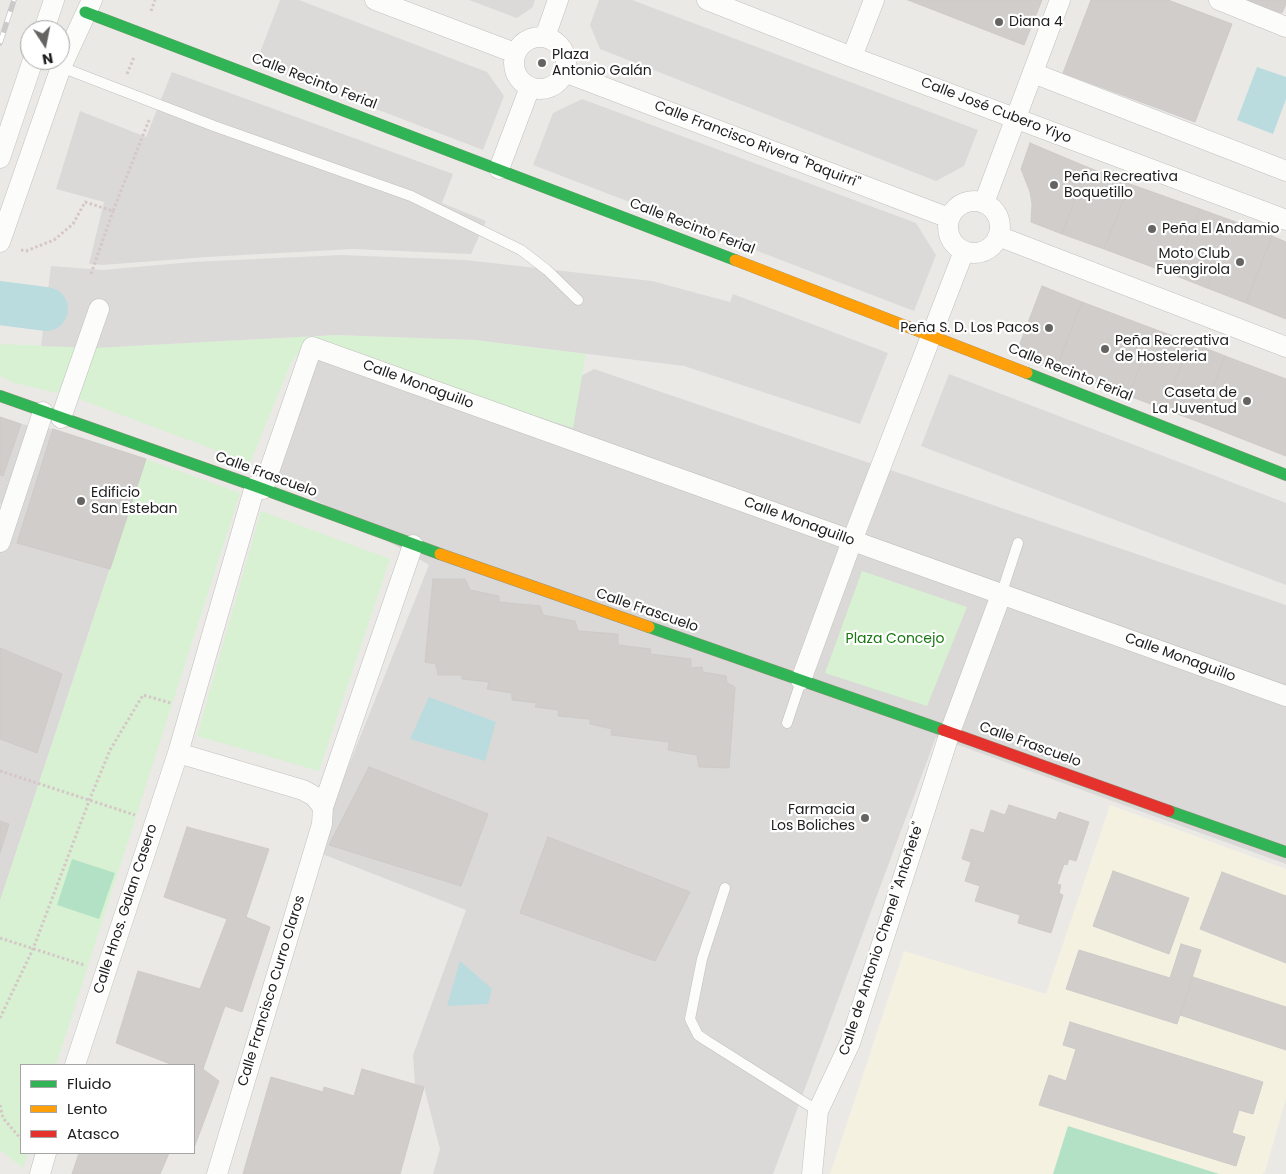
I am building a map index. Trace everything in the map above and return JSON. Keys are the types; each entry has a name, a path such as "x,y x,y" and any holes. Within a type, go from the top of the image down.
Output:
{"street":[{"path":"47,20 54,0"},
{"path":"375,0 515,53"},
{"path":"545,37 558,0"},
{"name":"Calle José Cubero Yiyo","path":"707,0 739,6 852,57 1286,220"},
{"path":"852,57 874,0"},
{"path":"984,202 1060,0"},
{"path":"1219,0 1286,27"},
{"path":"70,45 88,6"},
{"name":"Calle Recinto Ferial","path":"88,6 142,34 932,335 1286,475"},
{"path":"533,37 545,37 557,42 562,49 565,56 564,72 560,80 554,85 538,89 530,87 517,77 513,61 515,53 525,41 533,37"},
{"path":"0,158 30,70"},
{"path":"0,242 59,70"},
{"name":"Calle Francisco Rivera \"Paquirri\"","path":"564,72 949,218"},
{"path":"1033,73 1286,171"},
{"path":"499,169 530,87"},
{"path":"967,201 984,202 991,207 999,220 998,236 994,244 980,252 964,251 957,247 948,234 947,225 949,218 953,210 967,201"},
{"path":"998,236 1286,347"},
{"path":"802,680 852,541 964,251"},
{"path":"0,542 52,415 99,309"},
{"name":"Calle Monaguillo","path":"312,347 1286,696"},
{"name":"Calle Hnos. Galan Casero","path":"75,1064 178,753 259,488 312,347"},
{"name":"Calle Frascuelo","path":"0,396 259,488 412,545 802,680 1286,852"},
{"name":"Calle Francisco Curro Claros","path":"217,1174 322,824 323,807 412,545"},
{"name":"Calle de Antonio Chenel \"Antoñete\"","path":"812,1174 818,1111 850,1043 950,732 1001,595"},
{"path":"178,753 303,790 314,796 323,807"},
{"path":"40,1174 46,1154"}],"lane":[{"path":"68,70 214,126 411,196 521,250 547,270 578,300"},
{"path":"1001,595 1018,543"},
{"path":"787,723 802,680"},
{"path":"725,888 702,959 690,1019 698,1034 707,1042 818,1111"}],"path":[{"path":"121,90 142,34"},
{"path":"91,274 113,212 150,120 141,117"},
{"path":"26,251 54,240 72,224 85,202 113,212"},
{"path":"0,1018 32,949 110,750 143,695 191,709"},
{"path":"0,771 137,816"},
{"path":"0,938 90,967"},
{"path":"0,1105 3,1118 20,1138"}],"shaded area":[{"path":"280,0 299,0 487,72 504,96 483,150 256,63"},
{"path":"469,0 535,0 533,7 517,18"},
{"path":"599,0 632,0 978,130 964,166 936,181 600,49 590,25"},
{"path":"172,72 453,174 442,203 486,221 471,254 353,249 102,265 89,264 104,202 56,189 80,111 146,137"},
{"path":"582,99 916,223 936,255 914,311 533,165 553,113"},
{"path":"342,255 465,260 652,281 730,302 733,294 888,353 860,424 684,366 475,340 336,335 94,348 41,346 51,266 103,270 192,262"},
{"path":"315,352 525,406 594,369 1286,605 1286,864 936,737 773,1174 433,1174 440,1149 424,1087 415,1084 413,1055 466,910 317,852 328,817 429,565 276,477"},
{"path":"949,374 1286,503 1286,585 921,446"},
{"path":"0,417 21,424 53,429 146,459 0,901 1,504"},
{"path":"1110,805 1286,869 1286,1098 1265,1172 1262,1174 830,1174 904,951 1046,994"}],"green space":[{"path":"336,335 475,340 586,354 573,428 306,343 291,363 250,463 76,398 94,348"},
{"path":"0,344 77,347 62,394 14,383 0,376"},
{"path":"146,459 240,493 56,1064 20,1064 20,1154 28,1154 23,1168 0,1150 0,901"},
{"path":"261,511 390,559 319,771 197,736"},
{"name":"Plaza Concejo","path":"862,571 967,607 927,706 825,673"},
{"path":"72,859 115,873 99,919 57,905"},
{"path":"1068,1126 1219,1174 1053,1174"}],"water":[{"path":"1257,67 1286,77 1286,99 1273,134 1237,120"},
{"path":"429,697 496,722 485,761 410,739"},
{"path":"460,961 492,989 488,1004 447,1006"}],"building":[{"name":"Diana 4","path":"908,0 1042,0 1024,45"},
{"path":"1091,0 1168,0 1232,24 1195,122 1063,73"},
{"path":"1239,0 1286,0 1286,4 1282,13"},
{"name":"Peña Recreativa Boquetillo","path":"1030,143 1087,167 1062,234 1031,222 1032,204 1030,192 1021,169"},
{"path":"1087,167 1130,184 1104,249 1062,234"},
{"name":"Peña El Andamio","path":"1130,184 1200,209 1174,275 1104,249"},
{"path":"1200,209 1233,221 1207,288 1174,275"},
{"name":"Moto Club Fuengirola","path":"1233,221 1272,236 1246,303 1207,288"},
{"path":"1272,236 1286,242 1286,319 1246,303"},
{"name":"Peña S. D. Los Pacos","path":"1042,286 1082,302 1056,369 1016,354"},
{"name":"Peña Recreativa de Hosteleria","path":"1082,302 1154,329 1129,396 1056,369"},
{"path":"1154,329 1190,342 1164,409 1129,396"},
{"path":"1190,342 1225,356 1199,422 1164,409"},
{"name":"Caseta de La Juventud","path":"1225,356 1286,379 1286,456 1199,422"},
{"path":"0,417 21,424 3,476 0,475"},
{"name":"Edificio San Esteban","path":"53,429 146,459 110,569 17,543"},
{"path":"433,579 465,579 470,590 499,596 499,602 540,606 543,615 575,621 578,631 618,634 618,645 651,649 650,654 691,659 691,668 702,667 703,672 726,676 727,683 735,687 729,768 699,767 697,755 668,750 669,742 611,735 612,729 590,724 590,719 558,716 559,710 535,707 537,703 512,700 512,693 487,689 489,682 462,679 462,675 438,675 436,664 425,662"},
{"path":"0,648 62,674 37,753 0,739"},
{"path":"369,767 488,814 461,886 329,845"},
{"path":"1009,805 1056,820 1059,812 1089,822 1076,861 1069,859 1067,865 1064,864 1057,884 1061,885 1059,893 1063,895 1051,933 1018,923 1020,915 975,901 980,886 965,881 971,862 962,859 971,829 984,833 991,810 1005,815"},
{"path":"0,821 9,824 0,853"},
{"path":"187,827 269,849 246,917 270,927 242,1012 225,1006 203,1069 219,1081 195,1145 195,1064 170,1064 116,1043 138,971 200,989 227,919 164,897"},
{"path":"548,837 690,892 655,961 520,913"},
{"path":"1113,871 1189,898 1169,954 1093,926"},
{"path":"1222,872 1286,896 1286,963 1200,929"},
{"path":"1181,944 1201,950 1177,1024 1066,989 1079,950 1170,978"},
{"path":"1193,977 1286,1007 1286,1050 1180,1015"},
{"path":"1070,1022 1263,1082 1253,1114 1239,1110 1232,1133 1245,1137 1236,1166 1039,1105 1049,1075 1066,1081 1076,1049 1063,1045"},
{"path":"362,1069 424,1087 400,1174 243,1174 271,1077 323,1092 324,1087 354,1096"},
{"path":"79,1154 169,1154 160,1174 72,1174"}],"waterway":[{"path":"0,303 46,309"}],"railway":[{"path":"0,43 14,0"}],"traffic: fast":[{"path":"85,12 735,260"},
{"path":"1027,373 1286,475"},
{"path":"0,396 440,554"},
{"path":"649,627 943,730"},
{"path":"1169,811 1286,852"}],"traffic: slow":[{"path":"735,260 1027,373"},
{"path":"440,554 649,627"}],"traffic: jam":[{"path":"943,730 1169,811"}],"place":[{"name":"Diana 4","path":"999,22"},
{"name":"Plaza Antonio Galán","path":"542,63"},
{"name":"Peña Recreativa Boquetillo","path":"1054,185"},
{"name":"Peña El Andamio","path":"1152,229"},
{"name":"Moto Club Fuengirola","path":"1240,262"},
{"name":"Peña S. D. Los Pacos","path":"1049,328"},
{"name":"Peña Recreativa de Hosteleria","path":"1105,349"},
{"name":"Caseta de La Juventud","path":"1247,401"},
{"name":"Edificio San Esteban","path":"81,501"},
{"name":"Farmacia Los Boliches","path":"865,818"}]}
